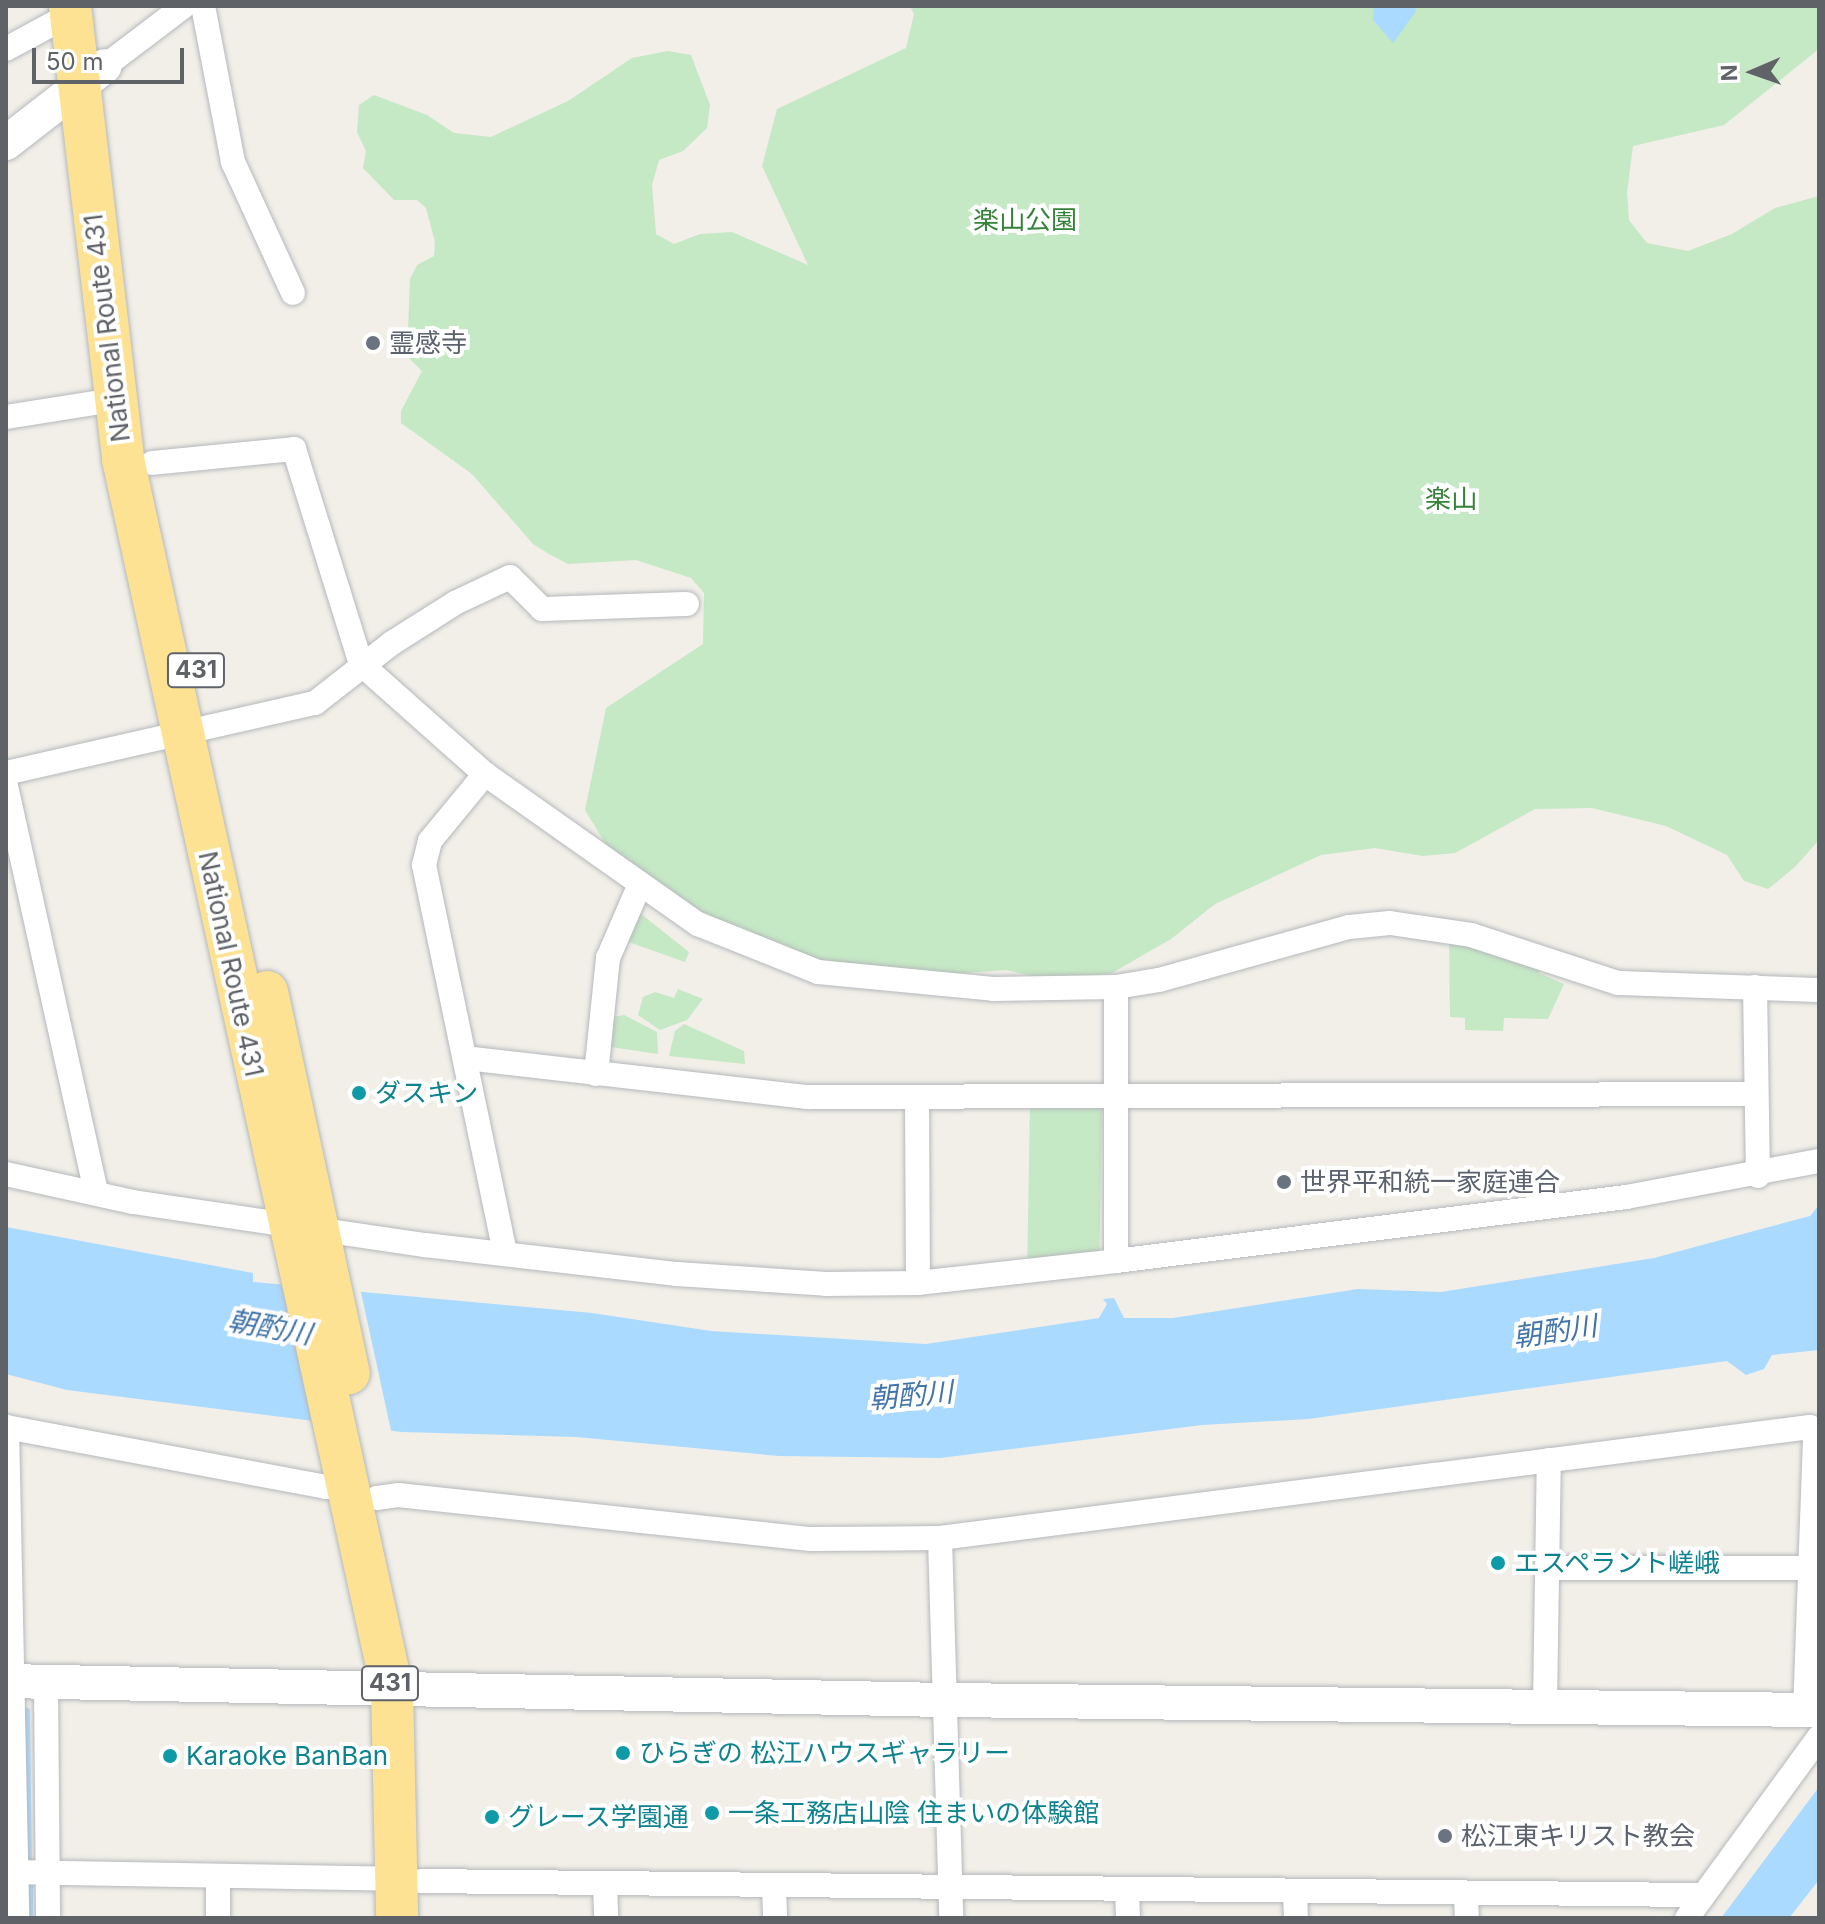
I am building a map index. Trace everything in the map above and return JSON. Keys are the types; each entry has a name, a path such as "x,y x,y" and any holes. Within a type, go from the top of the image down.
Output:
{"highway":[{"name":"National Route 431","path":"99,6 92,76 113,400 195,729 356,1473 406,1688 409,1899"},
{"name":"National Route 431","path":"62,14 92,76 195,729"}],"street":[{"path":"6,143 184,6"},
{"path":"203,6 233,162 293,293"},
{"path":"6,49 62,14"},
{"path":"6,417 113,400"},
{"path":"152,463 294,449 361,664 485,774 698,924 818,972 993,989 1116,987 1159,980 1349,927 1390,923 1471,935 1618,983 1819,990"},
{"path":"6,773 315,703 361,664 455,603 510,577 542,609 687,604"},
{"path":"485,774 424,855 505,1254"},
{"path":"6,786 96,1193"},
{"path":"596,1074 608,958 640,884"},
{"path":"1116,987 1116,1261"},
{"path":"1755,987 1758,1176"},
{"path":"465,1058 778,1096 1116,1099 1756,1094"},
{"path":"917,1097 918,1283"},
{"path":"6,1174 96,1193 307,1246 505,1254 677,1274 826,1284 918,1283 1116,1261 1758,1176 1819,1161"},
{"path":"17,1918 11,1872 6,1427 326,1487 356,1473 398,1495 811,1539 940,1538 1810,1427 1815,1439 1810,1568 1814,1719 1687,1918"},
{"path":"1545,1704 1549,1460"},
{"path":"940,1538 951,1918"},
{"path":"1547,1568 1810,1568"},
{"path":"7,1681 947,1700 1545,1704 1814,1719"},
{"path":"46,1683 48,1918"},
{"path":"11,1872 218,1876 409,1899 605,1883 1295,1891 1467,1906 1703,1895"},
{"path":"218,1876 218,1918"},
{"path":"605,1883 606,1918"},
{"path":"774,1886 775,1918"},
{"path":"1127,1890 1128,1918"},
{"path":"1295,1891 1296,1918"}],"green space":[{"name":"楽山","path":"910,6 1819,6 1819,49 1724,125 1633,146 1627,193 1629,220 1647,243 1688,251 1732,234 1775,208 1819,196 1819,840 1795,867 1768,889 1744,881 1727,855 1666,826 1592,808 1535,809 1455,853 1423,856 1375,848 1321,855 1215,904 1171,939 1112,973 1060,982 1006,970 924,976 830,970 717,925 608,848 585,810 606,708 703,644 704,593 691,578 636,560 568,564 549,554 533,544 472,474 401,423 401,411 422,371 407,356 410,279 417,265 434,256 435,242 426,208 417,200 394,200 363,168 366,151 357,132 359,105 374,95 427,115 454,133 491,137 568,101 632,58 668,51 691,55 710,105 707,128 683,151 659,160 652,185 656,234 674,244 700,234 732,232 808,265 762,166 777,109 906,48 914,14"},
{"path":"636,910 689,952 685,962 623,940"},
{"path":"1449,935 1537,962 1539,973 1564,984 1548,1019 1504,1018 1503,1031 1465,1030 1465,1018 1450,1017"},
{"path":"678,989 703,999 687,1020 660,1030 638,1015 643,997 655,992 674,998"},
{"path":"624,1015 657,1032 658,1054 604,1046 608,1018"},
{"path":"684,1024 744,1051 745,1064 669,1056 675,1031"},
{"path":"1030,1105 1102,1106 1099,1262 1027,1261"}],"water":[{"path":"1374,6 1415,6 1416,11 1393,43 1373,20"},
{"name":"朝酌川","path":"1819,1205 1819,1350 1772,1355 1764,1369 1746,1375 1727,1361 1308,1419 1202,1425 940,1458 779,1456 576,1437 402,1432 67,1390 6,1374 6,1227 253,1273 253,1282 592,1313 711,1331 926,1344 1099,1318 1107,1304 1103,1299 1114,1298 1124,1318 1173,1318 1358,1289 1441,1292 1654,1258 1810,1216"},
{"path":"1819,1787 1819,1880 1789,1918 1721,1918"}],"pier":[{"path":"281,1281 360,1288 392,1435 312,1423"}],"waterway":[{"path":"27,1711 29,1866"},
{"path":"30,1878 30,1918"}],"place":[{"name":"霊感寺","path":"373,343"},
{"name":"ダスキン","path":"359,1093"},
{"name":"世界平和統一家庭連合","path":"1284,1182"},
{"name":"エスペラント嵯峨","path":"1498,1563"},
{"name":"ひらぎの 松江ハウスギャラリー","path":"623,1753"},
{"name":"Karaoke BanBan","path":"170,1756"},
{"name":"一条工務店山陰 住まいの体験館","path":"712,1813"},
{"name":"グレース学園通","path":"492,1817"},
{"name":"松江東キリスト教会","path":"1445,1836"}],"park label":[{"name":"楽山公園","path":"1025,220"}]}
